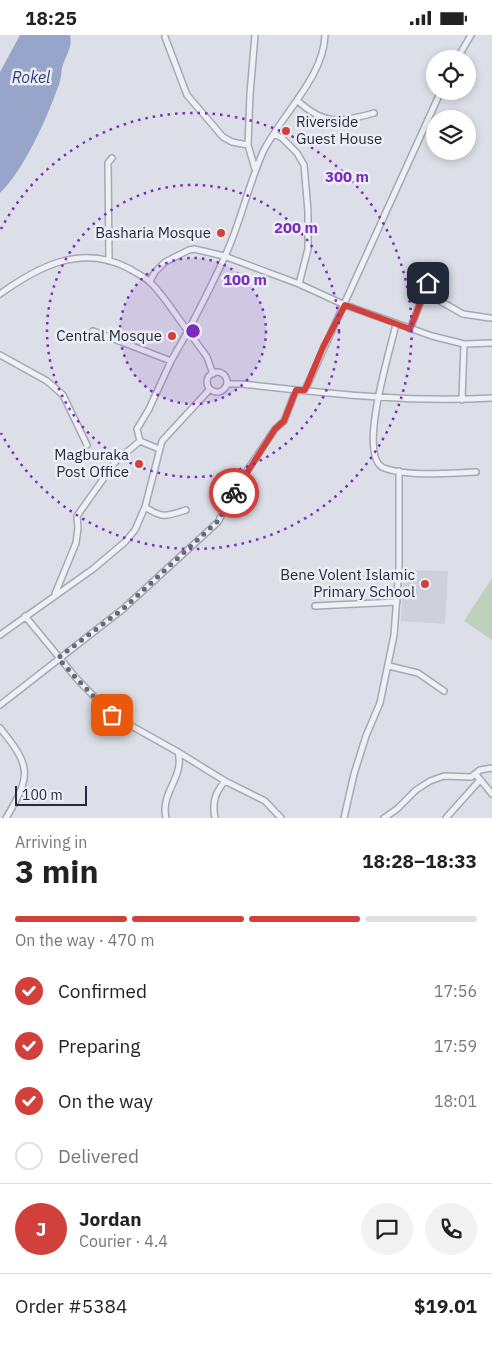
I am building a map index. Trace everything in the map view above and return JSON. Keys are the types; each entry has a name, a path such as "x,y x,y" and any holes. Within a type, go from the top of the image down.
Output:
{"street":[{"path":"255,35 248,145 256,170"},
{"path":"140,441 137,429 149,409 224,256 246,204 256,170 274,134 321,60 324,35"},
{"path":"462,50 470,35"},
{"path":"165,37 187,95"},
{"path":"179,83 223,137 232,142 248,145"},
{"path":"296,99 308,111 322,118 334,121 352,119 374,113"},
{"path":"305,390 437,100"},
{"path":"274,134 282,138 292,148 304,165 308,211 308,249 299,284"},
{"path":"109,261 108,163 112,158"},
{"path":"150,281 155,272 165,262 188,250 194,249 224,256 410,329 464,344 492,343"},
{"path":"0,294 31,273 61,261 87,258 109,261 125,267 150,281 207,357 213,374"},
{"path":"410,329 432,273"},
{"path":"424,292 462,314 490,318"},
{"path":"396,324 375,411 372,447 376,461 383,467 425,474 476,472"},
{"path":"93,331 171,361"},
{"path":"462,400 464,344"},
{"path":"0,355 47,381 63,395 87,445"},
{"path":"216,372 223,374 227,379 227,384 221,391 216,392 210,389 208,381 216,372"},
{"path":"227,384 378,398 462,400 492,398"},
{"path":"0,635 55,594 93,569 125,542 135,530 145,507 162,441 210,389"},
{"path":"0,705 123,609 218,521 238,484 275,429 284,421 296,390"},
{"path":"140,441 159,449"},
{"path":"55,594 76,543 77,516 116,461 140,441"},
{"path":"344,818 354,774 366,736 380,703 394,635 399,568 399,471"},
{"path":"145,507 159,515 165,516 186,509"},
{"path":"315,606 397,602"},
{"path":"25,616 58,658 112,715 225,781 265,801 281,818"},
{"path":"389,666 418,673 444,691"},
{"path":"0,728 18,750 26,771 20,791 6,818"},
{"path":"166,818 167,794 177,776 181,762 178,752"},
{"path":"384,818 416,790 430,781 444,776 471,777 480,770 492,768"},
{"path":"476,774 492,794"},
{"path":"446,818 480,781 476,774"},
{"path":"215,818 216,793 225,781"}],"shaded area":[{"name":"Bene Volent Islamic Primary School","path":"404,570 448,571 445,624 401,621"}],"green space":[{"path":"492,578 492,640 464,621"}],"water":[{"name":"Rokel","path":"20,35 70,35 71,40 59,85 48,113 26,158 0,193 0,72"}],"way so far":[{"path":"112,715 58,658 123,609 218,521 234,493"}],"place":[{"name":"Riverside Guest House","path":"286,131"},
{"name":"Basharia Mosque","path":"221,233"},
{"name":"Central Mosque","path":"172,336"},
{"name":"Magburaka Post Office","path":"139,464"},
{"name":"Bene Volent Islamic Primary School","path":"425,584"}],"route":[{"path":"234,493 275,429 284,421 296,390 305,390 323,347 345,305 410,329 428,283"}]}
